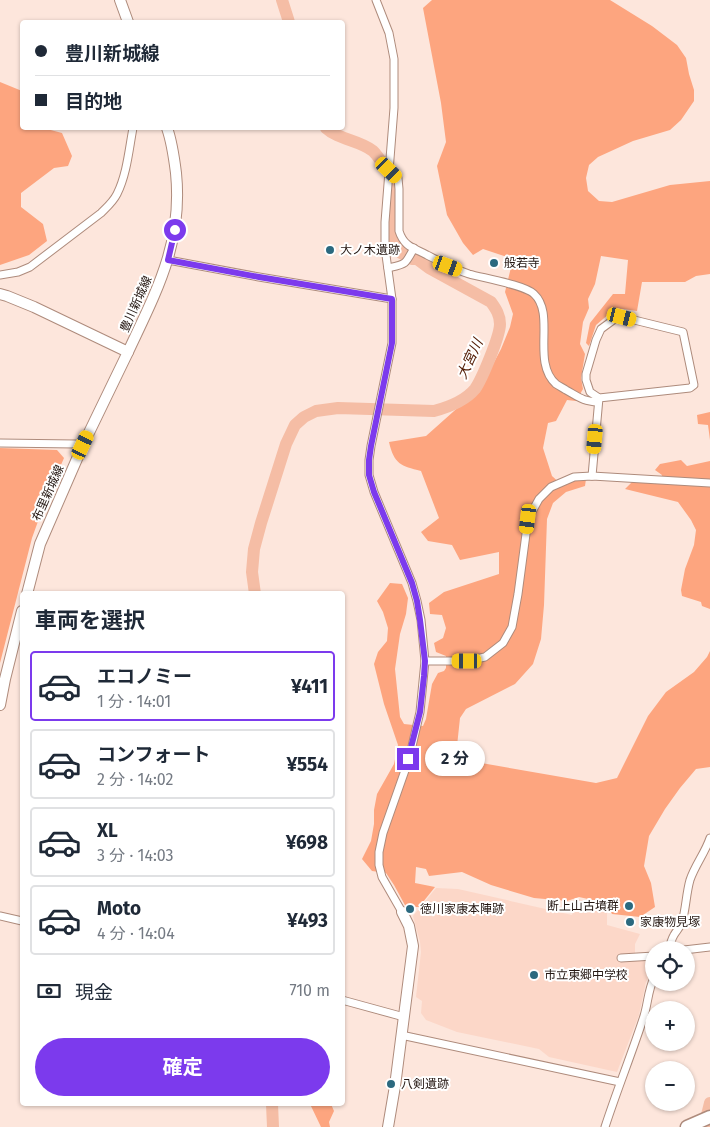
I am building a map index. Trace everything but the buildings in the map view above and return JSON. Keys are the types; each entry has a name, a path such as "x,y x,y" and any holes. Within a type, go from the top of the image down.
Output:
{"highway":[{"path":"691,1126 710,1117"}],"main road":[{"path":"120,0 127,20"},
{"name":"豊川新城線","path":"0,294 34,307 128,352 160,284 172,244 177,216 175,160 168,130"},
{"name":"布里新城線","path":"28,591 40,544 83,445 128,352"},
{"path":"0,705 20,619"},
{"path":"388,1127 395,1086 412,946 409,926 402,912"}],"street":[{"path":"376,0 389,33 394,59 394,108 385,222 385,248 392,299 392,343 371,446 369,475 374,492 412,583 417,601 425,661 420,712 408,759 383,833 379,852 379,865 382,877 402,912"},
{"path":"0,275 18,272 30,267 102,213 111,204 123,177 133,130"},
{"path":"389,170 398,178 399,231 406,244 413,250 469,274 523,288 534,293 541,302 544,316 544,358 549,374 556,384 585,401 598,400 690,388 694,385 683,332 622,317 616,318 601,329 586,374 590,392 598,400 592,476"},
{"path":"388,268 403,265 407,262 413,250"},
{"path":"168,260 392,299"},
{"path":"0,443 83,445"},
{"path":"425,661 467,661 485,658 503,643 512,627 528,519 539,499 551,487 574,477 592,476 710,483"},
{"path":"672,941 674,934 680,928 690,881 710,838"},
{"path":"0,916 20,921"},
{"path":"695,949 710,947"},
{"path":"621,958 645,957"},
{"path":"605,1127 644,1014 649,991"},
{"path":"345,1001 404,1017"},
{"path":"401,1034 620,1082"}],"shaded area":[{"path":"432,0 610,0 652,26 677,45 686,58 694,90 694,101 681,120 670,130 633,141 598,157 589,165 586,178 588,191 599,201 612,202 670,185 710,181 710,274 696,276 685,282 642,282 637,311 616,308 596,325 589,346 586,343 590,323 613,294 625,294 628,260 601,256 595,284 588,299 589,308 583,322 580,344 585,354 581,378 583,389 576,401 567,400 556,421 548,423 543,448 552,476 563,486 577,480 586,479 585,486 566,492 553,503 547,519 541,639 533,664 515,684 466,709 460,718 457,746 470,761 596,783 617,778 648,716 666,692 694,672 710,651 710,767 696,769 665,809 649,836 644,866 651,883 655,907 640,917 612,914 606,903 579,897 567,901 534,898 491,885 462,872 429,876 426,869 416,867 415,883 435,887 419,907 406,907 386,873 372,871 362,859 371,841 377,794 394,764 398,745 384,704 374,664 378,652 387,641 388,628 377,601 390,583 402,584 408,598 395,669 400,717 404,724 423,726 432,684 438,673 446,668 446,656 436,652 434,643 443,638 446,628 442,615 430,614 429,603 444,592 499,574 499,552 460,560 452,545 428,541 421,532 439,518 421,471 399,463 393,455 389,442 426,436 481,387 501,349 513,314 505,292 513,259 483,249 473,255 463,243 447,215 437,166 446,142 441,103 423,8"},
{"path":"0,82 20,90 20,130 51,130 62,133 72,156 68,166 54,168 21,193 21,207 43,224 47,241 29,255 0,265"},
{"path":"710,412 710,440 708,425 698,424 697,415"},
{"path":"0,448 57,450 64,458 32,538 0,663"},
{"path":"681,460 687,466 710,461 710,609 702,606 701,602 682,596 681,590 685,569 694,545 696,530 691,520 678,502 625,489 632,482 660,483 662,475 655,470 660,464"},
{"name":"市立東郷中学校","path":"436,888 458,889 572,915 578,899 607,907 607,925 640,934 635,944 635,958 645,958 645,987 639,1015 617,1072 549,1057 539,1049 457,1032 426,1020 421,1013 422,1001 416,997 421,952 413,916"},
{"path":"311,1106 332,1106 334,1111 329,1122 330,1127 321,1127"}],"waterway":[{"name":"大宮川","path":"282,0 288,20"},
{"name":"大宮川","path":"328,130 367,147 383,164"},
{"name":"大宮川","path":"255,591 252,572 254,549 286,444 295,425 304,417 316,411 338,408 434,411 451,405 462,400 475,389 494,347 500,321 491,302 429,268 417,259 412,259 401,253 392,241 390,227 393,189"},
{"path":"704,1127 710,1103"},
{"name":"大宮川","path":"272,1106 273,1127"}],"place":[{"name":"大ノ木遺跡","path":"330,250"},
{"name":"般若寺","path":"494,263"},
{"name":"断上山古墳群","path":"629,906"},
{"name":"徳川家康本陣跡","path":"410,909"},
{"name":"家康物見塚","path":"630,922"},
{"name":"市立東郷中学校","path":"534,975"},
{"name":"八剣遺跡","path":"391,1084"}],"route":[{"path":"175,230 168,260 392,299 392,343 371,446 369,475 374,492 412,583 420,620 425,661 424,676 420,712 408,759"}]}
